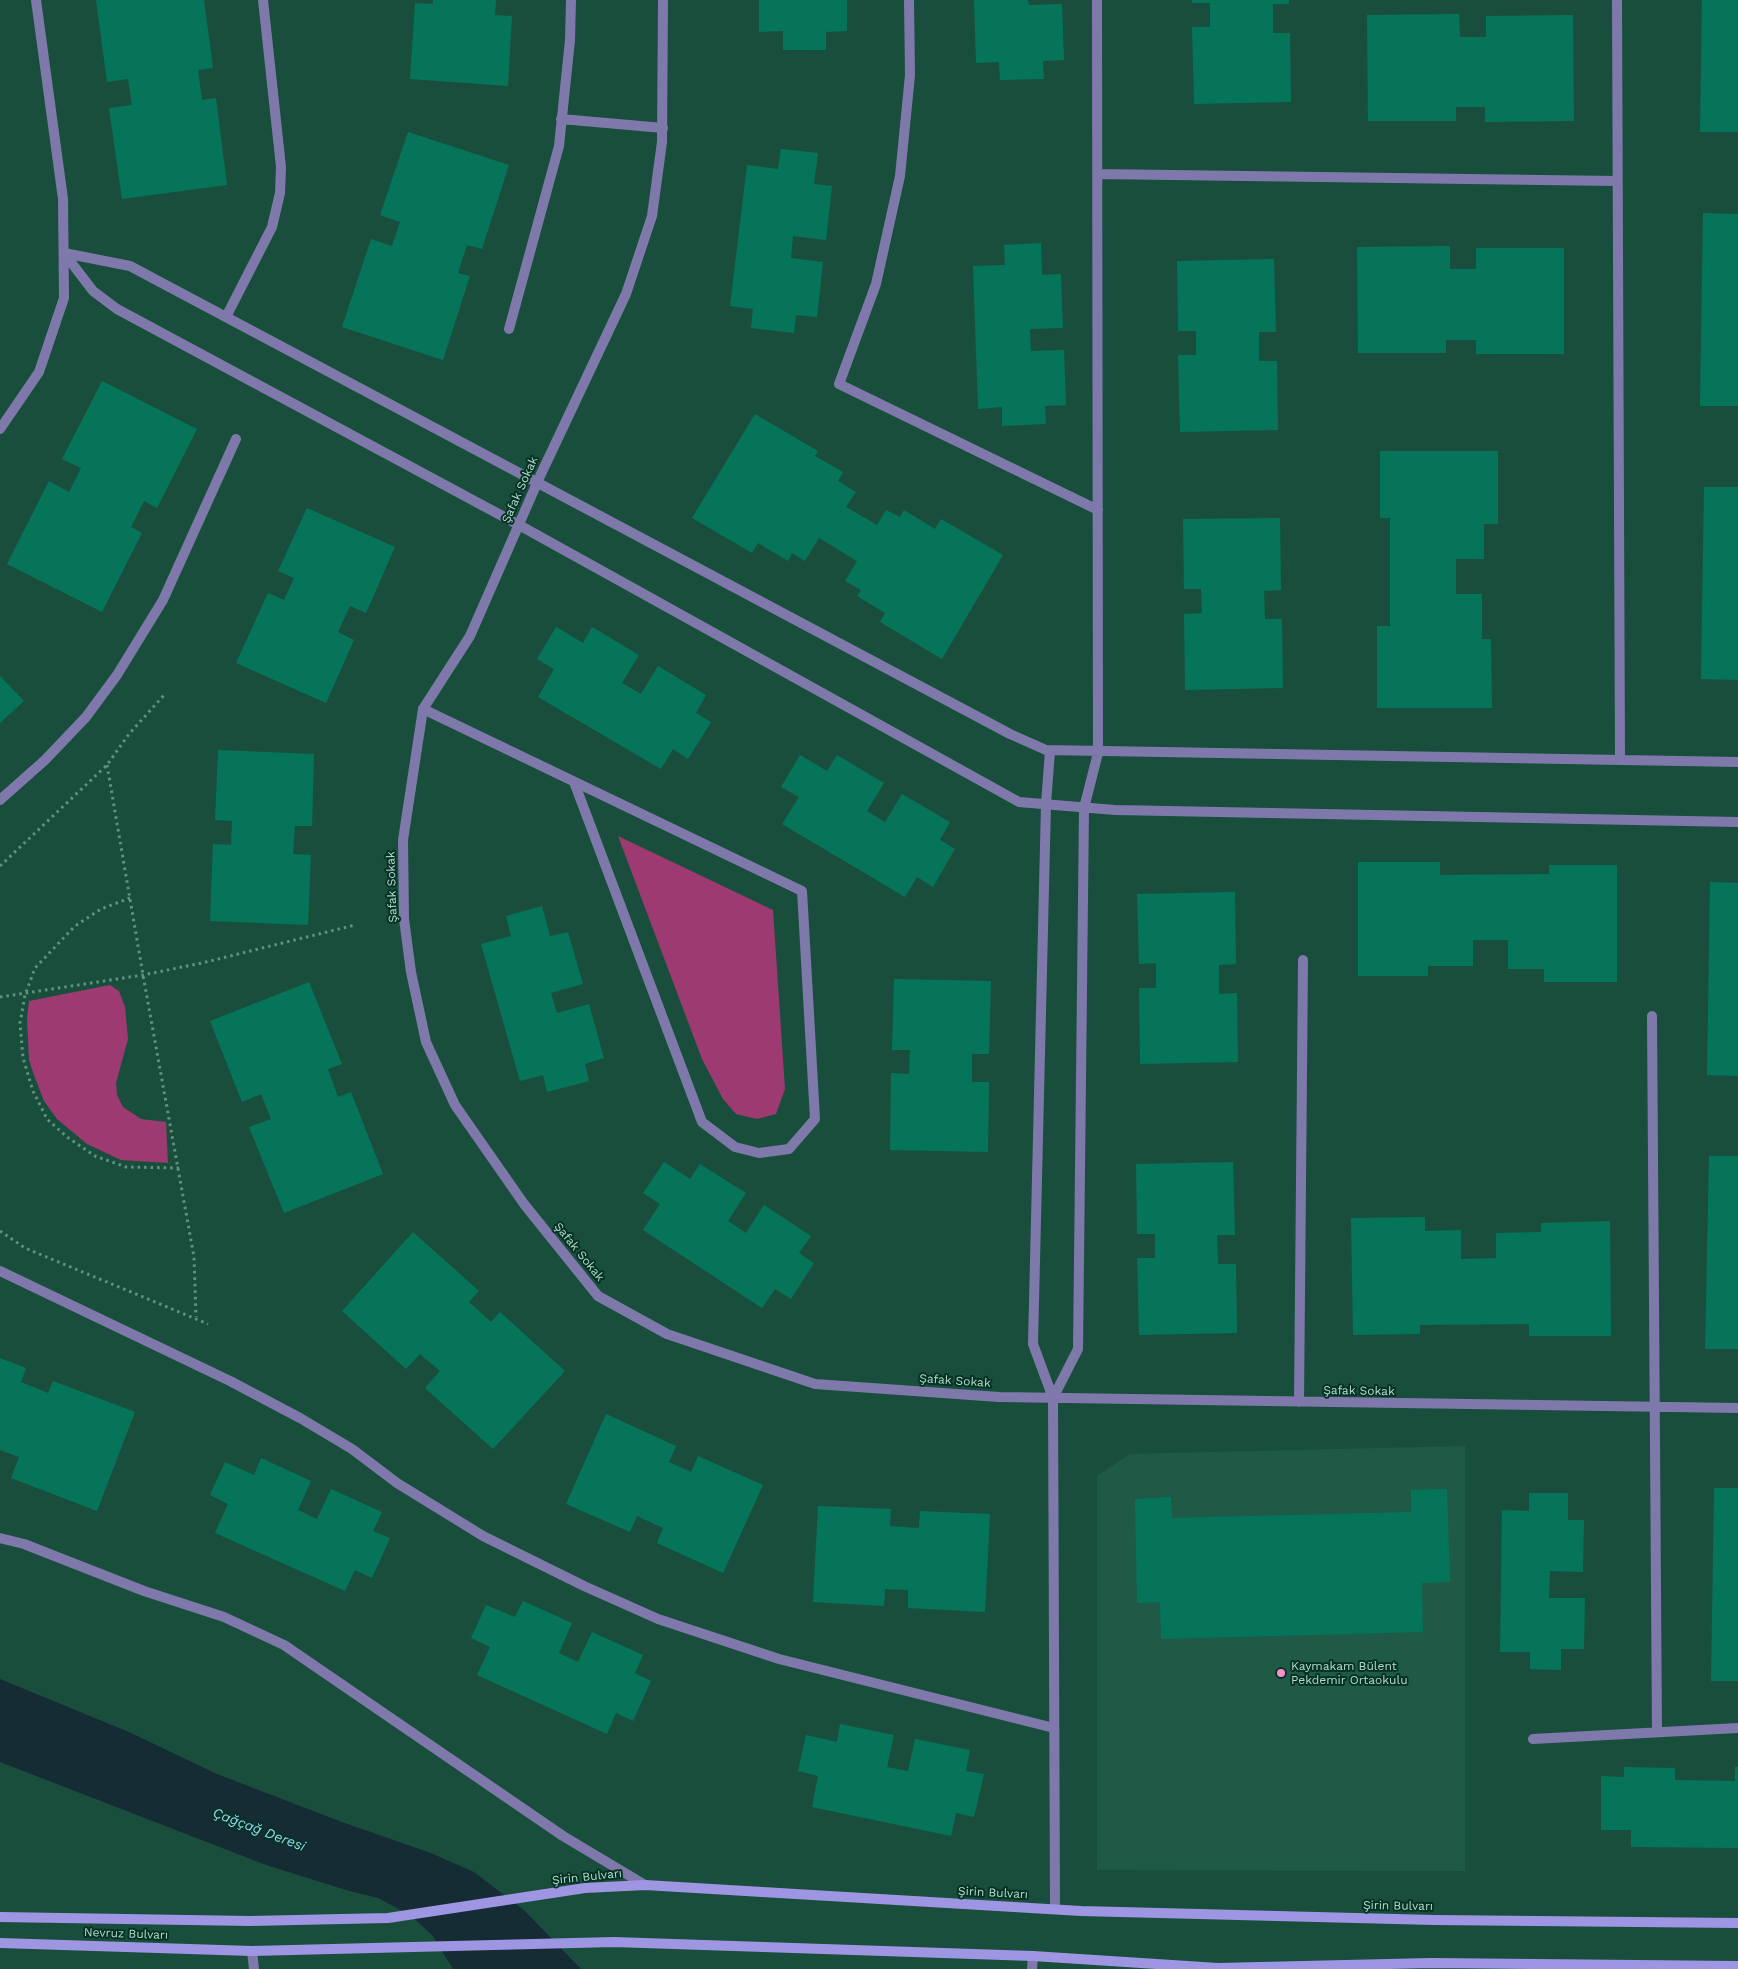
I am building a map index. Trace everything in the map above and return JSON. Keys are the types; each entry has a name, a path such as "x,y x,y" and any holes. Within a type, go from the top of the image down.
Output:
{"main road":[{"name":"Şirin Bulvarı","path":"250,1921 388,1918 585,1888 645,1885 1055,1909 1434,1920 1738,1923"},
{"name":"Nevruz Bulvarı","path":"0,1917 250,1921"},
{"path":"252,1951 614,1942 1033,1956 1218,1968 1328,1967 1431,1963 1605,1967 1738,1966"},
{"name":"Nevruz Bulvarı","path":"0,1943 252,1951"}],"street":[{"path":"0,429 39,372 64,298 63,199 36,0"},
{"path":"226,317 272,227 280,194 281,167 263,0"},
{"path":"509,330 560,146 570,40 571,0"},
{"name":"Şafak Sokak","path":"663,0 663,128 652,216 626,294 536,483 470,636 423,709 403,840 404,919 408,955 426,1042 455,1105 524,1204 598,1296 667,1334 815,1384 999,1397 1738,1408"},
{"path":"909,0 910,75 900,176 876,284 854,349 839,384 1098,510"},
{"path":"1053,1398 1078,1348 1084,808 1098,753 1097,0"},
{"path":"1616,0 1620,760"},
{"path":"562,119 663,128"},
{"path":"1098,174 1616,181"},
{"path":"64,253 130,266 1010,734 1050,751 1738,762"},
{"path":"64,253 93,291 117,309 518,526 1019,802 1084,808 1738,822"},
{"path":"0,800 45,760 86,717 118,675 163,600 236,439"},
{"path":"423,709 802,891 815,1119 789,1149 760,1153 735,1147 702,1122 574,782"},
{"path":"1050,751 1046,804 1033,1344 1053,1398 1055,1909"},
{"path":"1299,1402 1303,960"},
{"path":"1652,1016 1657,1732"},
{"path":"0,1271 221,1377 300,1418 352,1449 397,1483 483,1536 584,1586 658,1619 779,1659 1054,1728"},
{"path":"0,1538 24,1544 144,1591 224,1617 284,1645 563,1836 645,1885"},
{"path":"1533,1739 1738,1728"},
{"path":"252,1951 254,1969"},
{"path":"1032,1969 1033,1956"}],"path":[{"path":"0,866 107,765 129,734 165,694"},
{"path":"107,765 142,975 194,1256 196,1317"},
{"path":"130,898 101,909 75,926 35,968 25,995 20,1023 23,1058 33,1090 47,1119 67,1137 96,1156 126,1166 179,1168"},
{"path":"0,997 25,995 202,963 355,924"},
{"path":"0,1232 25,1248 196,1317 208,1324"}],"shaded area":[{"path":"618,836 773,910 785,1089 776,1114 757,1119 736,1114 723,1099 702,1059"},
{"path":"110,985 119,991 125,1007 128,1039 116,1083 117,1095 123,1107 141,1119 166,1122 168,1163 121,1160 87,1144 57,1119 44,1101 29,1060 27,1018 29,1001"},
{"name":"Kaymakam Bülent Pekdemir Ortaokulu","path":"1465,1446 1465,1871 1097,1870 1097,1476 1130,1454"}],"water":[{"name":"Çağçağ Deresi","path":"0,1679 129,1732 217,1774 342,1822 431,1853 474,1872 524,1910 581,1969 453,1969 432,1935 410,1915 378,1898 266,1865 0,1762"}],"building":[{"path":"96,0 204,0 213,68 198,70 202,100 216,98 227,185 122,199 109,108 132,105 128,79 107,82"},
{"path":"433,0 496,0 495,15 512,16 508,86 410,79 415,3 433,4"},
{"path":"759,0 847,0 847,31 826,32 826,50 783,50 783,31 759,32"},
{"path":"974,0 1028,0 1029,5 1062,4 1064,60 1043,61 1044,79 1000,80 999,62 976,63"},
{"path":"1192,0 1289,0 1289,4 1273,4 1273,33 1290,33 1291,102 1194,104 1192,27 1210,27 1210,3 1192,3"},
{"path":"1702,0 1738,0 1738,132 1700,132"},
{"path":"1459,14 1460,37 1486,37 1486,16 1573,15 1574,121 1485,122 1485,107 1456,107 1456,121 1368,121 1367,15"},
{"path":"408,132 509,165 482,249 467,245 458,273 470,276 443,360 342,327 371,239 392,246 400,222 380,215"},
{"path":"781,149 818,153 814,184 832,186 826,240 793,236 791,258 823,262 817,317 796,315 794,333 751,328 753,309 730,306 747,165 778,169"},
{"path":"1703,213 1738,214 1738,406 1700,406"},
{"path":"1041,243 1042,275 1061,274 1063,328 1030,329 1031,351 1064,350 1066,405 1045,406 1046,424 1002,426 1002,407 978,409 973,266 1005,265 1004,245"},
{"path":"1450,246 1450,269 1476,269 1476,248 1564,248 1564,354 1476,354 1476,340 1446,340 1446,353 1358,353 1357,247"},
{"path":"1274,259 1276,332 1259,332 1259,361 1277,361 1278,430 1180,432 1178,355 1196,355 1196,331 1178,331 1177,261"},
{"path":"102,381 197,429 157,508 144,501 131,527 142,533 102,612 7,564 49,481 69,492 81,468 62,459"},
{"path":"755,414 818,451 815,456 843,472 838,481 856,492 846,507 877,525 886,510 900,517 904,510 935,529 941,519 1003,555 942,659 880,622 885,613 857,596 861,590 845,581 857,561 819,538 805,561 792,553 788,561 758,543 752,553 692,518"},
{"path":"1380,451 1498,451 1498,524 1484,524 1484,559 1456,559 1456,594 1482,594 1482,639 1491,639 1492,708 1377,708 1377,626 1390,626 1390,518 1380,518"},
{"path":"1704,487 1738,487 1738,680 1701,679"},
{"path":"307,508 395,547 366,613 350,606 338,632 354,640 326,703 236,663 268,593 284,600 294,578 278,571"},
{"path":"1280,518 1281,590 1264,591 1265,619 1282,619 1283,688 1185,690 1184,614 1202,613 1201,589 1184,589 1183,519"},
{"path":"556,627 583,643 592,627 639,655 622,683 641,694 658,666 706,695 696,713 711,722 688,759 673,749 661,769 538,697 554,669 537,659"},
{"path":"0,676 24,701 0,723"},
{"path":"218,750 314,754 312,826 295,826 293,854 311,855 308,925 210,921 213,844 231,845 232,821 215,820"},
{"path":"800,755 827,771 837,755 884,783 867,811 885,822 902,794 950,822 940,840 955,849 933,887 917,877 905,897 782,824 799,797 781,787"},
{"path":"1358,862 1440,862 1440,875 1549,874 1549,865 1617,865 1617,982 1544,982 1544,969 1508,969 1508,940 1473,940 1473,966 1428,966 1428,976 1358,976"},
{"path":"1710,882 1738,883 1738,1076 1707,1075"},
{"path":"1235,892 1236,964 1219,965 1219,994 1237,993 1238,1062 1140,1064 1139,988 1156,988 1156,963 1139,964 1137,894"},
{"path":"542,906 550,936 568,932 583,984 551,993 557,1013 589,1004 604,1058 585,1064 589,1081 547,1092 543,1075 520,1081 481,944 511,936 506,916"},
{"path":"894,979 991,981 989,1054 972,1054 972,1082 989,1082 988,1152 890,1150 891,1073 909,1074 910,1050 892,1050"},
{"path":"309,982 342,1064 328,1069 338,1097 351,1092 383,1174 284,1213 249,1127 271,1119 261,1094 242,1102 210,1021"},
{"path":"1709,1156 1738,1156 1738,1349 1705,1349"},
{"path":"664,1162 690,1179 700,1164 746,1193 728,1221 746,1233 764,1205 811,1236 799,1253 814,1263 791,1299 775,1289 762,1308 643,1230 660,1204 643,1193"},
{"path":"1233,1162 1235,1235 1217,1235 1218,1264 1236,1264 1237,1333 1139,1335 1137,1258 1155,1258 1155,1234 1137,1234 1136,1164"},
{"path":"1425,1217 1425,1231 1461,1230 1461,1259 1496,1258 1496,1233 1541,1232 1541,1223 1610,1221 1611,1336 1529,1336 1529,1324 1420,1325 1420,1334 1353,1335 1351,1218"},
{"path":"413,1232 479,1291 469,1302 491,1322 500,1312 565,1371 493,1449 425,1388 440,1371 420,1354 406,1369 342,1311"},
{"path":"0,1358 26,1368 21,1382 48,1393 53,1381 135,1412 97,1511 11,1478 19,1457 0,1450"},
{"path":"606,1414 676,1446 669,1462 691,1472 698,1456 763,1485 723,1573 657,1543 663,1528 637,1516 630,1532 566,1504"},
{"path":"261,1458 311,1481 298,1510 317,1519 331,1489 382,1512 373,1531 390,1538 372,1578 355,1570 345,1591 215,1533 228,1504 210,1495 225,1462 254,1475"},
{"path":"1714,1488 1738,1488 1738,1681 1711,1681"},
{"path":"1447,1489 1450,1582 1422,1583 1423,1632 1161,1639 1160,1602 1137,1603 1135,1499 1171,1497 1172,1518 1411,1512 1411,1490"},
{"path":"1529,1493 1568,1493 1568,1520 1584,1520 1583,1572 1550,1571 1549,1598 1585,1598 1584,1649 1561,1649 1561,1670 1530,1669 1530,1652 1500,1652 1502,1510 1529,1511"},
{"path":"818,1506 891,1509 890,1526 919,1528 920,1511 990,1514 985,1612 908,1608 908,1590 885,1589 884,1606 813,1602"},
{"path":"523,1601 572,1623 559,1653 578,1662 592,1632 643,1655 635,1673 651,1681 633,1721 616,1713 607,1734 477,1675 490,1647 471,1638 486,1605 515,1617"},
{"path":"840,1724 894,1735 887,1767 908,1771 915,1739 970,1750 966,1771 984,1774 974,1817 956,1813 951,1836 812,1807 818,1776 798,1771 806,1735 837,1742"},
{"path":"1624,1767 1675,1768 1675,1780 1735,1781 1735,1767 1738,1767 1738,1848 1631,1847 1631,1830 1601,1830 1601,1776 1624,1777"}],"place":[{"name":"Kaymakam Bülent Pekdemir Ortaokulu","path":"1281,1673"}]}
